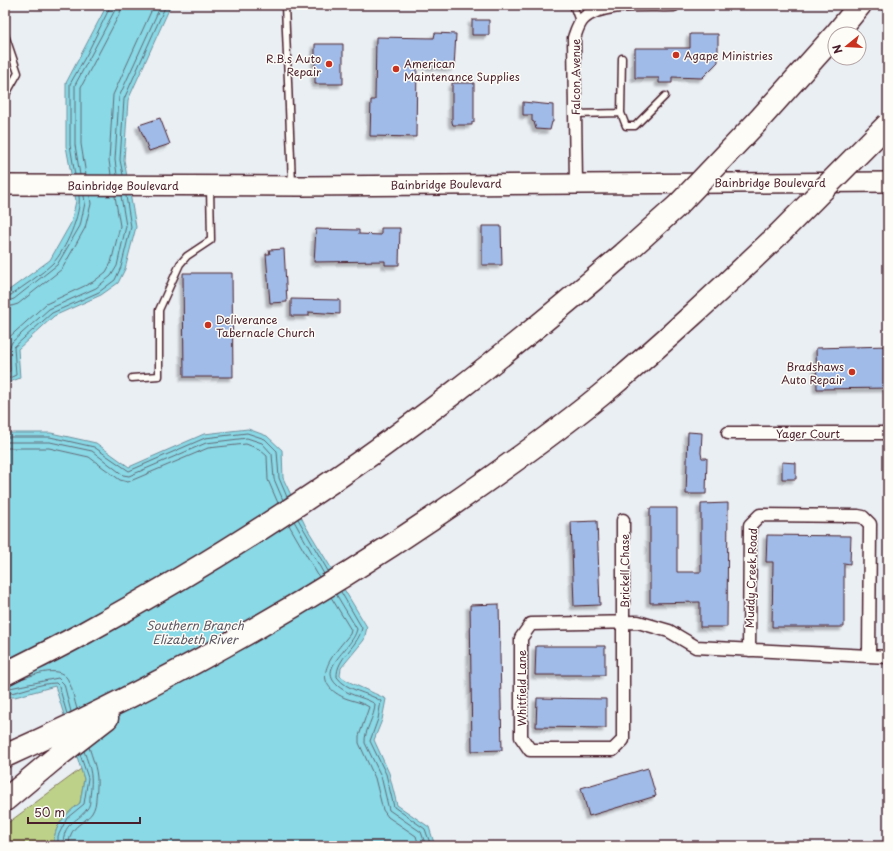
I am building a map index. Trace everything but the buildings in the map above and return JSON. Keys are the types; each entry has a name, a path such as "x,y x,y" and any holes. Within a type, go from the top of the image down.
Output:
{"highway":[{"path":"843,26 860,5"},
{"path":"5,674 83,634 171,584 269,523 326,485 468,382 538,327 626,252 677,206 758,121 827,45"},
{"path":"5,756 145,690 243,636 372,558 484,483 606,391 662,342 778,235 888,124"},
{"path":"5,661 47,652"},
{"path":"5,800 54,759 145,690"}],"main road":[{"name":"Bainbridge Boulevard","path":"5,185 292,186 888,182"}],"street":[{"name":"Falcon Avenue","path":"576,183 574,38 580,24 592,12 606,8 674,5"},
{"name":"Yager Court","path":"728,433 888,432"},
{"name":"Muddy Creek Road","path":"749,650 750,525 760,515 858,516 863,517 870,524 869,656"},
{"name":"Brickell Chase","path":"623,520 624,623"},
{"name":"Whitfield Lane","path":"624,623 623,740 613,750 530,750 521,737 521,638 530,624 638,622 669,631 696,647 888,657"}],"lane":[{"path":"285,5 292,186"},
{"path":"573,5 580,24"},
{"path":"5,35 18,73 5,96"},
{"path":"622,58 621,113 626,126 635,126 665,96"},
{"path":"575,114 621,113"},
{"path":"132,378 159,376 159,310 180,264 187,256 211,240 210,185"}],"green space":[{"path":"81,769 84,779 80,803 69,812 61,822 54,839 54,846 5,846 5,825"}],"water":[{"path":"107,5 171,5 128,100 124,160 136,227 125,269 118,283 101,295 54,316 18,349 20,378 5,384 5,293 50,260 71,223 76,201 66,146 66,83"},
{"name":"Southern Branch Elizabeth River","path":"248,429 267,436 282,450 283,478 305,525 367,627 364,640 341,668 340,676 351,683 386,699 382,720 374,740 389,773 397,805 429,827 435,846 54,846 54,839 61,822 69,812 80,803 84,779 55,686 15,697 5,697 5,433 51,433 96,443 129,467 204,434"}],"place":[{"name":"Agape Ministries","path":"676,55"},
{"name":"R.B.s Auto Repair","path":"329,64"},
{"name":"American Maintenance Supplies","path":"396,69"},
{"name":"Deliverance Tabernacle Church","path":"208,325"},
{"name":"Bradshaws Auto Repair","path":"852,372"}]}
